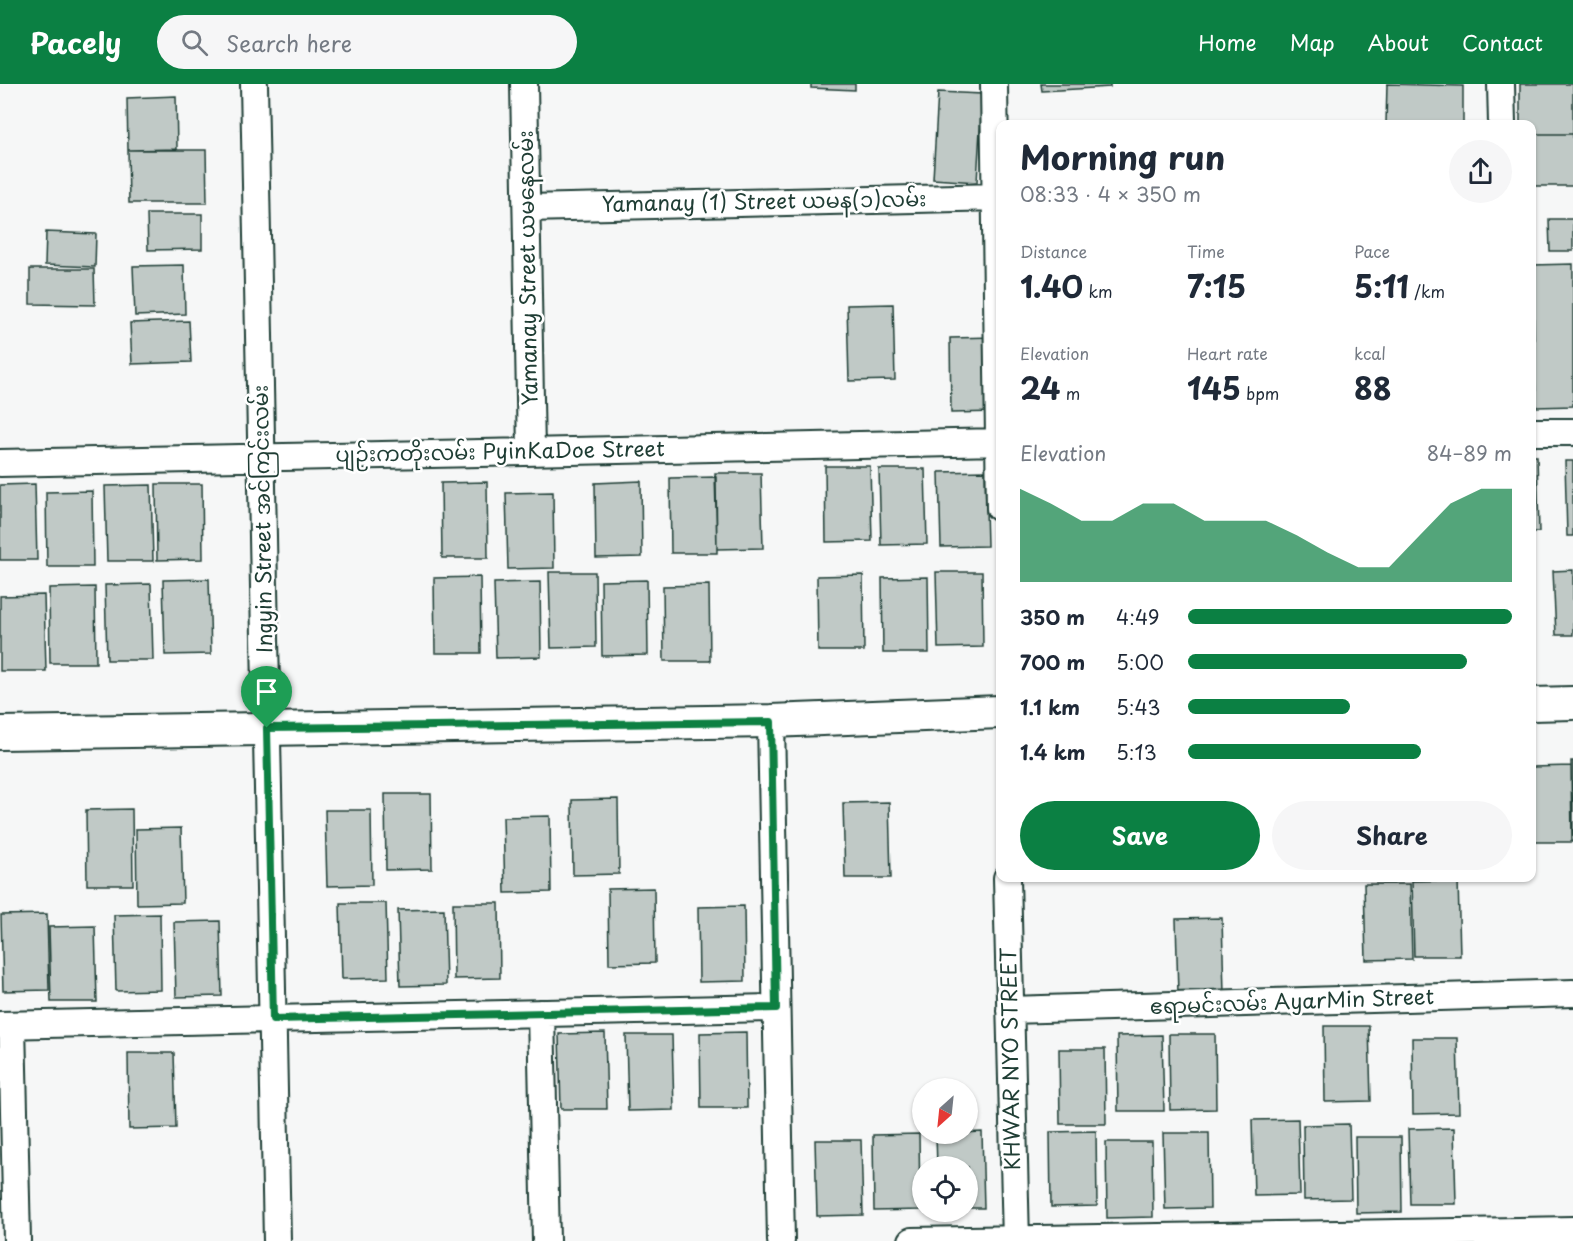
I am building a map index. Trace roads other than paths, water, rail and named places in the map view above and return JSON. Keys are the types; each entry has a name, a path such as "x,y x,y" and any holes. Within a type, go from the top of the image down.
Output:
{"street":[{"name":"Ingyin Street အင်ကြင်းလမ်း","path":"254,84 277,1241"},
{"name":"Yamanay Street ယမနေလမ်း","path":"524,84 531,452"},
{"path":"994,84 996,140"},
{"path":"1501,84 1502,120"},
{"name":"Yamanay (1) Street ယမန(၁)လမ်း","path":"527,208 996,197"},
{"path":"1536,432 1573,432"},
{"name":"ပျဉ်းကတိုးလမ်း PyinKaDoe Street","path":"0,463 996,442"},
{"path":"1536,704 1573,703"},
{"path":"0,732 771,722 996,712"},
{"path":"771,722 781,1241"},
{"name":"KHWAR NYO STREET","path":"1007,882 1016,1240"},
{"name":"ဧရာမင်းလမ်း AyarMin Street","path":"1010,1010 1573,993"},
{"path":"17,1241 6,1025 776,1008"},
{"path":"541,1013 546,1241"},
{"path":"912,1241 1523,1235 1573,1230"}]}
